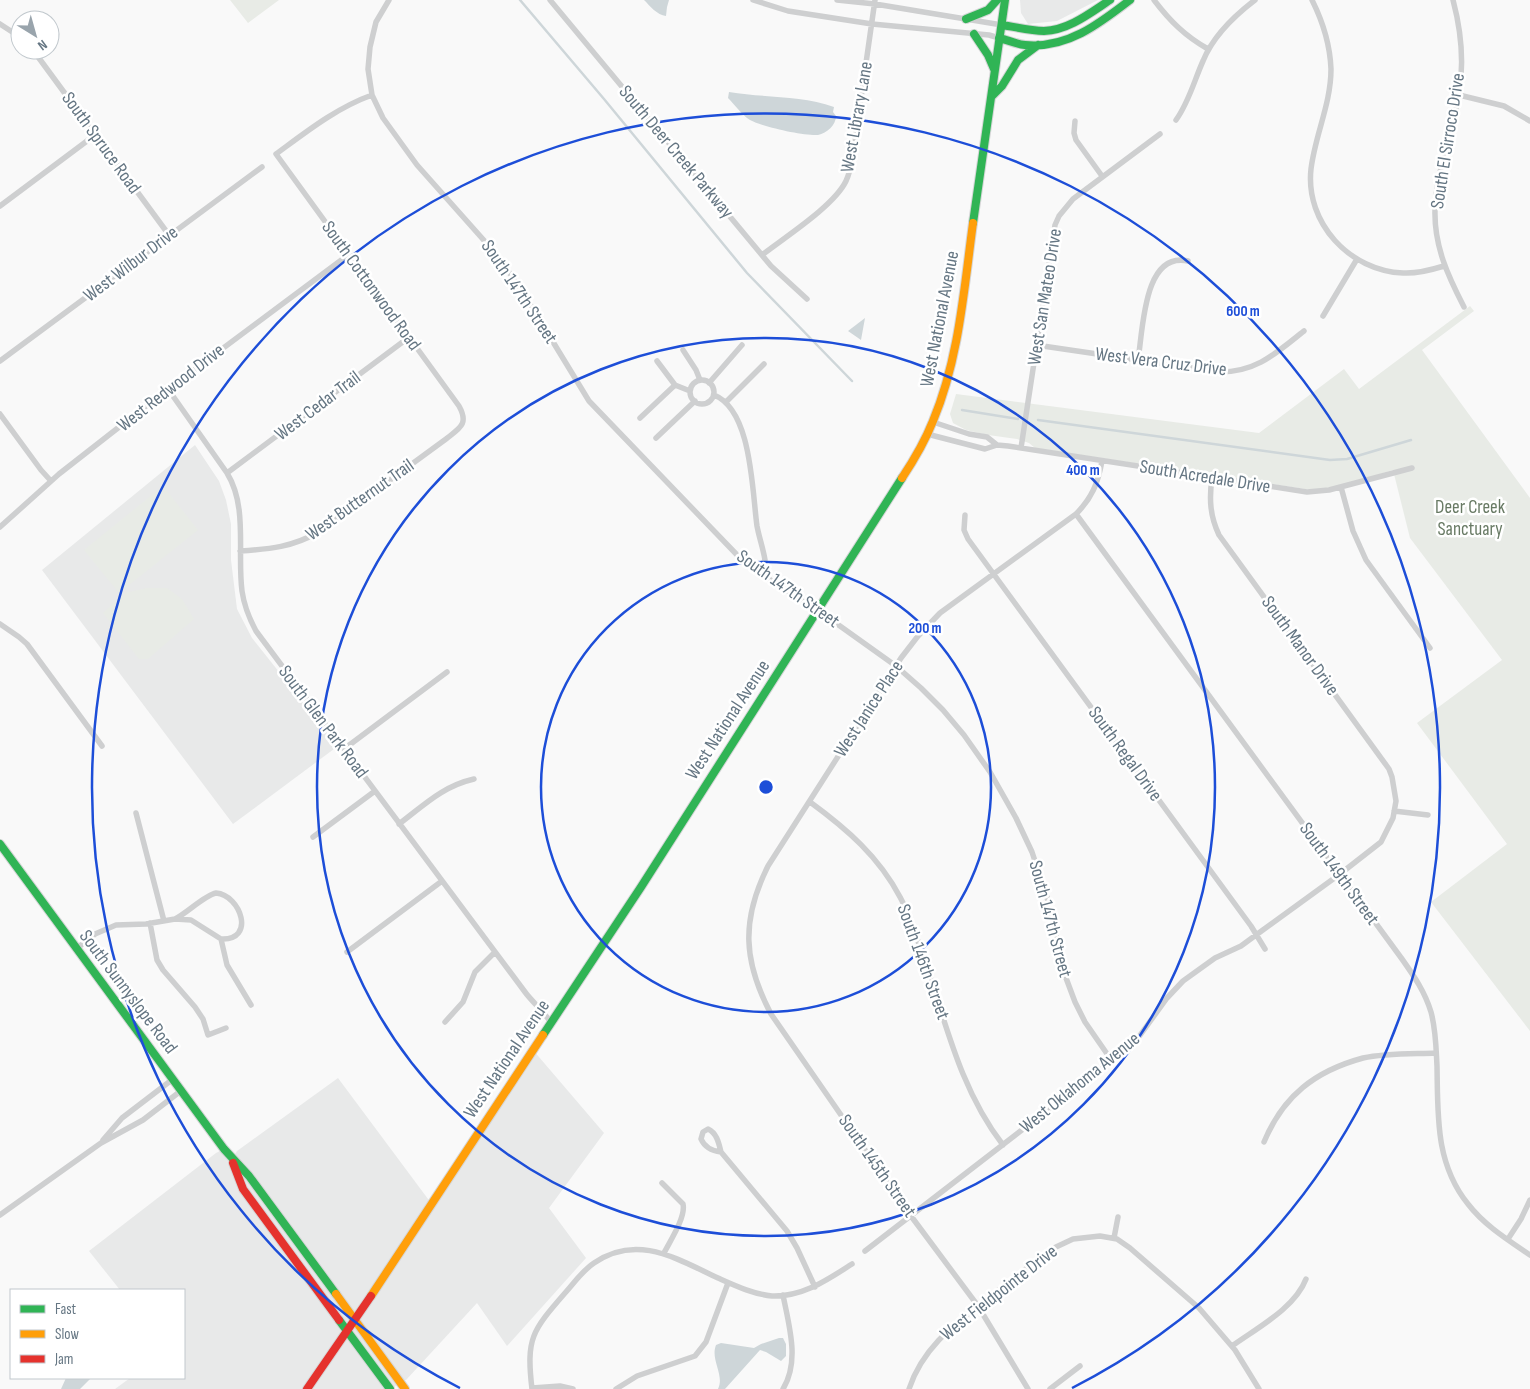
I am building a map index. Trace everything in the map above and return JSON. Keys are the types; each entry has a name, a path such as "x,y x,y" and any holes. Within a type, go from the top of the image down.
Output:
{"main road":[{"path":"966,19 988,10 997,0"},
{"name":"West National Avenue","path":"307,1389 348,1331 641,887 819,611 912,463 927,434 933,422 950,370 958,332 1005,0"},
{"path":"1002,25 1043,31 1057,29 1075,22 1110,0"},
{"path":"999,38 1026,45 1066,40 1100,23 1130,0"},
{"path":"974,34 988,55 995,72"},
{"path":"992,96 1002,86 1018,60 1038,45"},
{"name":"South Sunnyslope Road","path":"0,844 231,1159 249,1176 405,1389"},
{"name":"South Sunnyslope Road","path":"231,1159 243,1188 390,1389"}],"street":[{"path":"372,96 368,69 370,47 376,22 389,0"},
{"name":"South Deer Creek Parkway","path":"550,0 771,266 807,299"},
{"path":"753,0 788,11 872,24 999,38"},
{"path":"837,0 875,2 1002,25"},
{"path":"1154,0 1177,28 1189,38 1208,49"},
{"path":"1176,120 1189,98 1208,49 1228,23 1254,0"},
{"path":"1312,0 1325,30 1331,68 1325,112 1311,169 1312,192 1318,214 1338,245 1357,259 1375,267 1402,274 1427,271 1444,266"},
{"name":"South El Sirroco Drive","path":"1453,0 1459,29 1461,62 1459,95 1436,194 1436,224 1444,266 1464,307"},
{"name":"West Library Lane","path":"762,255 830,202 846,182 850,172 854,148 875,2"},
{"name":"South Spruce Road","path":"40,60 169,235"},
{"path":"1459,95 1504,106 1530,121"},
{"name":"South Cottonwood Road","path":"372,96 355,101 337,111 276,154 458,406 464,419"},
{"name":"South 147th Street","path":"372,96 383,118 417,165 497,254 522,291 589,401 741,559 819,611 896,666 943,710 976,752 1002,790 1037,865 1074,1002 1085,1022 1112,1061"},
{"path":"1075,121 1074,133 1076,140 1102,176"},
{"name":"West San Mateo Drive","path":"1021,448 1055,226 1059,216 1073,199 1160,134"},
{"path":"0,206 95,135"},
{"name":"West Wilbur Drive","path":"0,361 262,167"},
{"name":"West Redwood Drive","path":"0,527 51,482 168,389 348,255"},
{"path":"1324,316 1357,259"},
{"path":"1138,360 1149,289 1156,274 1166,263 1173,260 1188,261"},
{"name":"West Vera Cruz Drive","path":"1036,346 1220,372 1236,372 1265,361 1304,331"},
{"name":"West Cedar Trail","path":"227,472 408,338"},
{"path":"709,382 742,345"},
{"path":"683,350 700,380"},
{"path":"657,361 676,385 690,391"},
{"path":"726,402 764,364"},
{"path":"700,380 709,382 713,387 714,395 706,403 702,404 694,401 690,391 693,384 700,380"},
{"path":"640,418 676,385"},
{"name":"South Glen Park Road","path":"168,389 227,472 234,485 238,503 242,590 246,610 251,621 274,656 534,1005 544,1012 551,1022"},
{"path":"714,395 726,402 741,430 749,459 757,526 764,560 758,572"},
{"path":"656,438 694,401"},
{"path":"0,414 51,482"},
{"name":"West Butternut Trail","path":"240,551 283,548 301,542 319,532 446,438 462,425 464,419"},
{"name":"South Acredale Drive","path":"933,422 969,434 987,437 997,445"},
{"name":"South Acredale Drive","path":"927,434 985,449 997,445 1021,448 1307,492 1329,490 1412,468"},
{"name":"West Janice Place","path":"748,933 752,905 762,879 779,849 896,666 918,636 930,623 993,574 1076,514 1096,487 1102,461"},
{"name":"South Manor Drive","path":"1212,478 1210,508 1215,526 1384,761 1392,777 1395,791 1394,811"},
{"path":"1341,487 1353,531 1366,560 1430,648"},
{"name":"South 149th Street","path":"1076,514 1421,987 1431,1014 1436,1038 1439,1138 1444,1161 1467,1203 1484,1221 1530,1255"},
{"name":"South Regal Drive","path":"965,516 965,533 993,574 1265,949"},
{"path":"0,624 27,644 102,746"},
{"path":"344,749 447,672"},
{"path":"399,824 444,790 457,783 474,779"},
{"path":"313,837 375,791"},
{"name":"South 146th Street","path":"810,802 835,820 860,842 883,870 901,899 914,928 966,1084 985,1118 1003,1144"},
{"path":"1394,811 1428,815"},
{"name":"West Oklahoma Avenue","path":"865,1251 1112,1061 1138,1038 1167,998 1183,981 1215,958 1240,946 1256,935 1381,842 1390,826 1394,811"},
{"path":"136,813 164,921"},
{"path":"347,952 442,881"},
{"path":"76,949 104,929 116,925 150,924 175,919 191,920 221,939 226,939 237,934 242,925 239,911 230,900 221,894 209,895 175,919"},
{"path":"150,924 157,960 163,970 196,1007 203,1019 208,1035 226,1028"},
{"name":"South 145th Street","path":"748,933 752,966 757,983 771,1014 911,1216 978,1306 1028,1389"},
{"path":"221,939 227,964 251,1005"},
{"path":"445,1022 463,1002 476,972 495,952"},
{"path":"1264,1142 1271,1124 1290,1098 1309,1082 1326,1072 1364,1058 1436,1053"},
{"path":"101,1143 122,1118 173,1079"},
{"path":"0,1214 101,1143 142,1120 182,1090"},
{"path":"721,1152 787,1231 815,1287"},
{"path":"662,1183 683,1204 684,1208 681,1220 664,1253"},
{"path":"1508,1239 1530,1200"},
{"path":"1114,1238 1118,1217"},
{"name":"West Fieldpointe Drive","path":"909,1389 922,1360 951,1326 1063,1243 1084,1236 1114,1238 1130,1248 1187,1296 1232,1346 1259,1389"},
{"path":"573,1389 560,1386 532,1388 529,1363 530,1348 534,1334 543,1319 579,1276 593,1263 612,1253 636,1248 664,1253 756,1294 783,1295 804,1292 852,1264"},
{"path":"1232,1346 1289,1303 1302,1289 1306,1279"},
{"path":"616,1389 637,1376 694,1356 706,1342 728,1283"},
{"path":"783,1295 792,1351 792,1364 783,1389"},
{"path":"1050,1389 1080,1366"}],"shaded area":[{"path":"644,0 669,0 666,16 657,12"},
{"path":"1020,0 1098,0 1057,21 1028,24 1021,13"},
{"path":"729,92 809,100 821,103 834,107 833,112 836,119 830,128 818,135 794,133 774,128 756,123 747,118 728,98"},
{"path":"865,318 861,340 848,331"},
{"path":"195,445 219,481 226,500 231,524 231,560 237,609 252,638 338,746 233,824 42,570"},
{"path":"533,1050 604,1133 549,1208 586,1258 507,1346 477,1303 406,1380 400,1382 392,1389 115,1389 129,1379 185,1379 185,1289 119,1289 89,1251 216,1153 224,1149 232,1159 237,1151 338,1078 431,1203"},
{"path":"783,1338 786,1344 786,1356 781,1361 760,1350 725,1389 718,1389 720,1378 715,1356 716,1345 721,1343 754,1348"},
{"path":"66,1379 90,1379 80,1389 61,1389"}],"green space":[{"path":"230,0 279,0 248,23"},
{"name":"Deer Creek Sanctuary","path":"1470,306 1474,311 1422,350 1530,498 1530,1031 1431,902 1507,844 1417,723 1502,660 1410,538 1393,470 1338,486 1305,489 1035,448 1029,443 1017,439 966,430 953,423 950,414 956,394 1259,433 1344,369 1359,389"},
{"path":"163,486 198,530 119,593 84,550"},
{"path":"147,588 167,588 182,599 194,619 148,659 139,659 103,613 125,593"}],"waterway":[{"path":"520,0 747,273 852,381"},
{"path":"962,410 1018,419"},
{"path":"1038,420 1330,460 1347,459 1411,440"}],"traffic: fast":[{"path":"966,19 988,10 997,0"},
{"path":"973,223 1005,0"},
{"path":"1002,25 1044,31 1062,28 1079,20 1110,0"},
{"path":"999,38 1025,45 1055,43 1069,39 1094,26 1130,0"},
{"path":"974,34 988,55 994,69"},
{"path":"992,96 1002,86 1018,60 1038,45"},
{"path":"543,1035 641,887 902,478"},
{"path":"0,844 224,1149 249,1176 336,1294"},
{"path":"339,1320 390,1389"}],"traffic: slow":[{"path":"902,478 930,428 949,373 955,349 973,223"},
{"path":"371,1296 543,1035"},
{"path":"336,1294 405,1389"}],"traffic: jam":[{"path":"233,1163 243,1189 339,1320"},
{"path":"307,1389 371,1296"}]}
